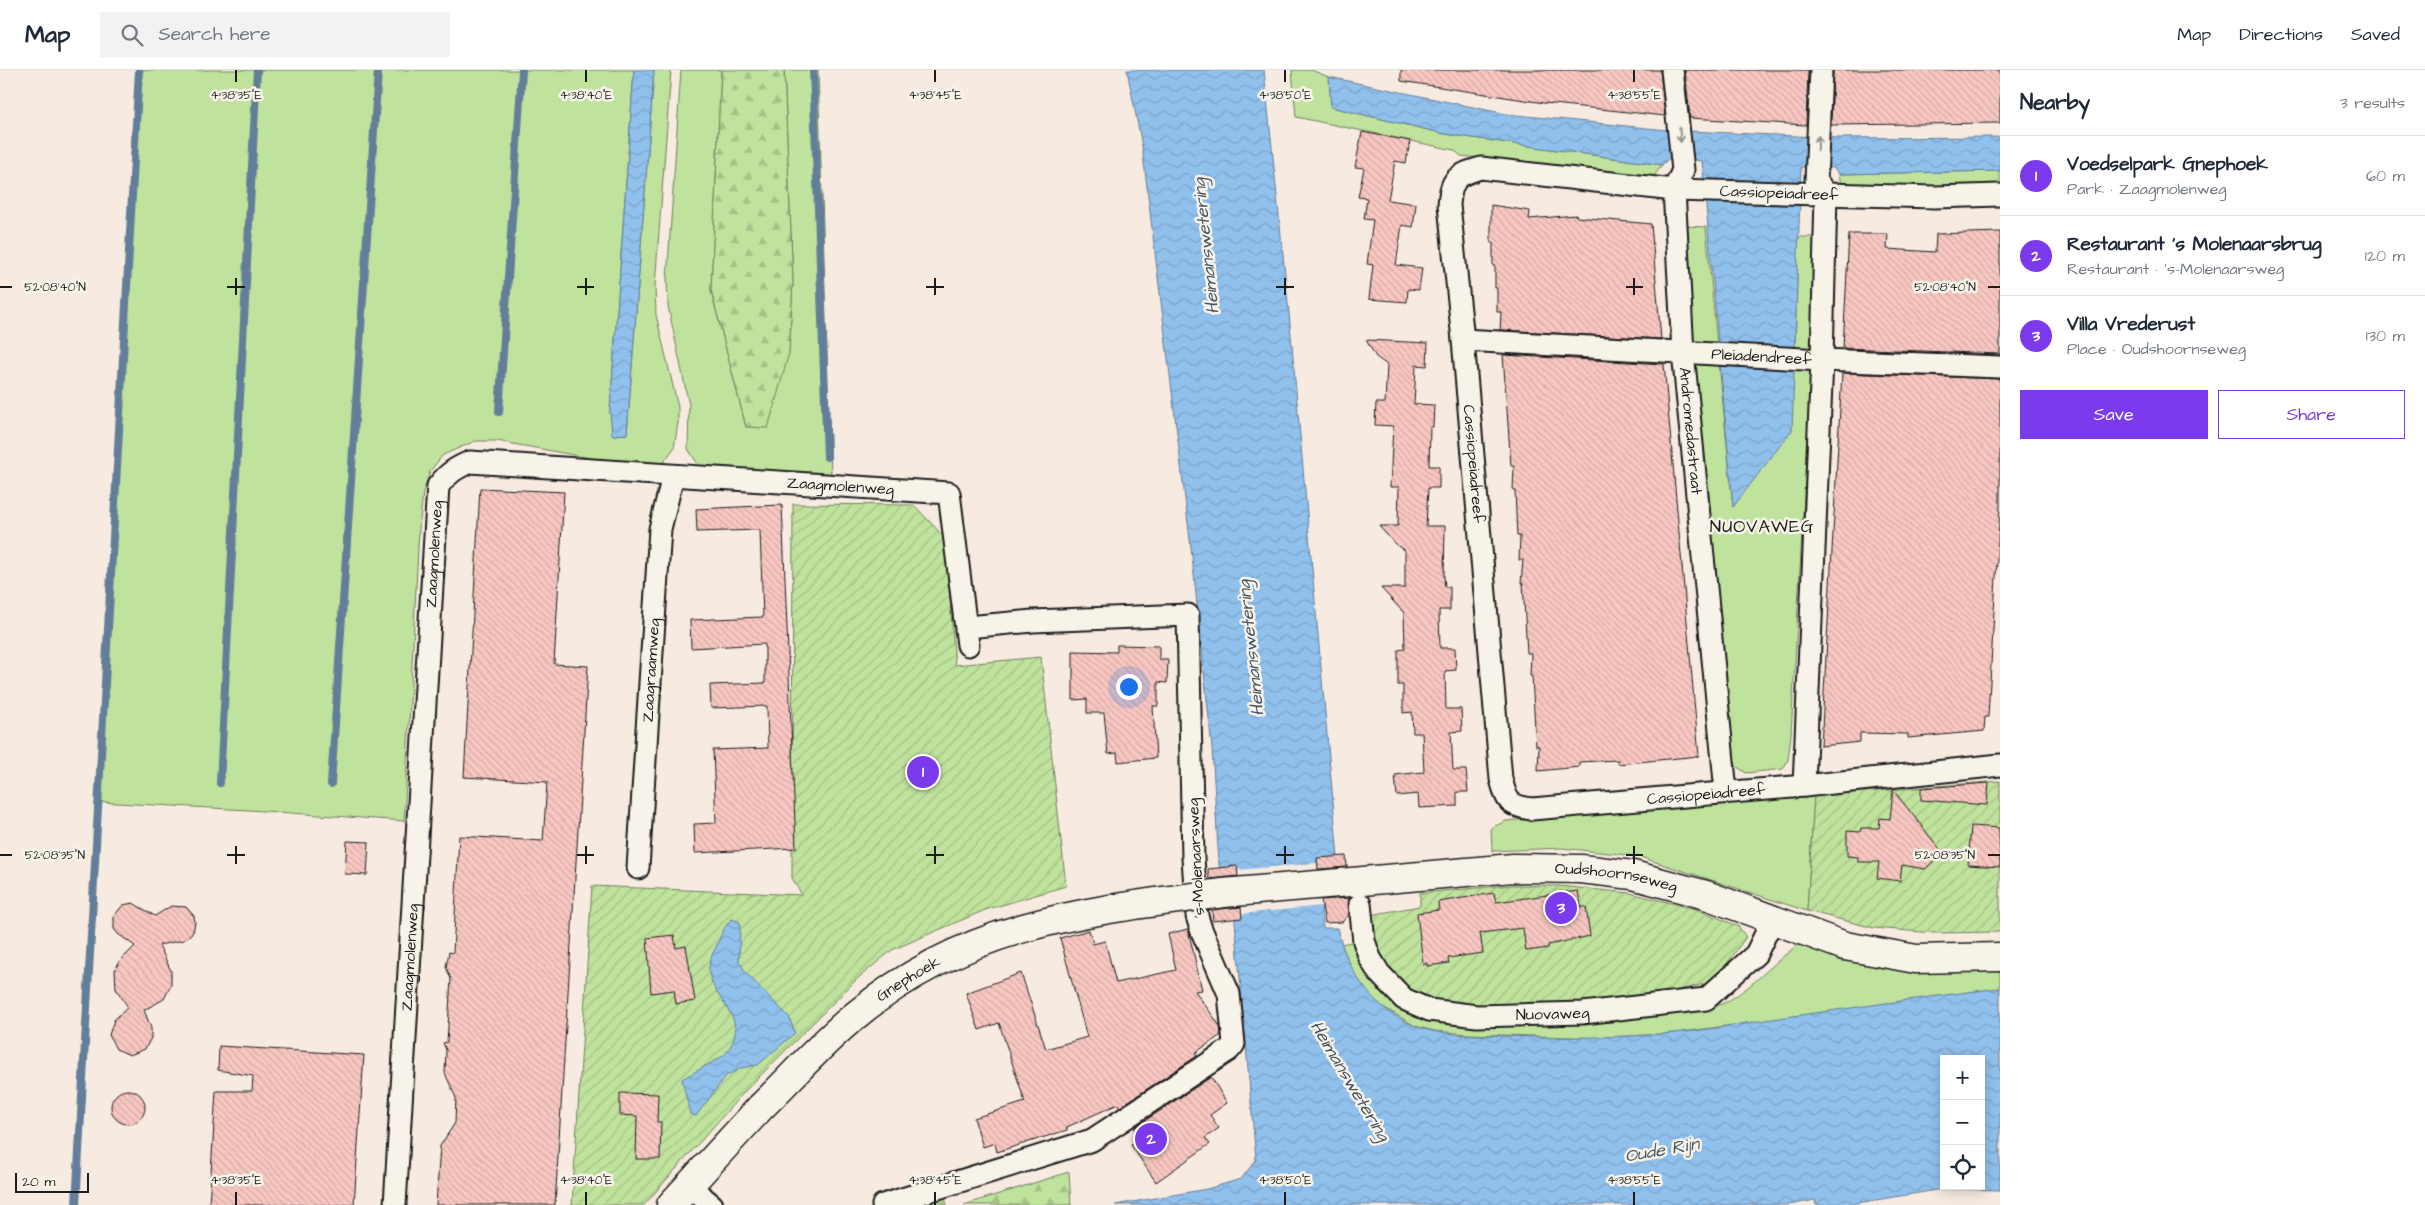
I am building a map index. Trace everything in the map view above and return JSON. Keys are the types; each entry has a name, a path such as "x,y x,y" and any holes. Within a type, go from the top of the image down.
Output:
{"street":[{"name":"Andromedastraat","path":"1672,70 1677,100 1683,170 1674,190 1684,352 1726,792"},
{"path":"1804,786 1822,360 1819,107 1821,70"},
{"name":"Cassiopeiadreef","path":"2000,195 1935,197 1821,187 1800,193 1674,190 1481,168 1461,174 1450,186 1449,205 1464,340 1501,778 1506,798 1516,807 1532,809 1804,786 2000,765"},
{"name":"Pleiadendreef","path":"1464,340 1822,360 2000,367"},
{"name":"Zaagmolenweg","path":"395,1205 438,486 456,468 470,462 949,493 968,636"},
{"name":"Zaagraamweg","path":"638,868 660,529 672,476"},
{"name":"'s-Molenaarsweg","path":"883,1205 1092,1140 1229,1050 1234,1044 1229,994 1201,930 1197,916 1193,858 1188,615 1033,621 968,636"},
{"name":"Oudshoornseweg","path":"1223,893 1513,868 1580,869 1633,875 1706,895 1845,946 1916,958 2000,957"},
{"name":"Gnephoek","path":"680,1196 761,1107 856,1015 923,968 964,947 1006,932 1062,917 1223,893"},
{"name":"Nuovaweg","path":"1360,904 1364,941 1370,958 1379,973 1404,999 1429,1010 1477,1016 1583,1013 1706,999 1756,954 1773,919"},
{"path":"680,1196 712,1205"}],"green space":[{"path":"139,70 634,70 610,411 613,435 627,434 654,70 671,70 655,286 656,315 678,407 678,423 674,448 662,465 612,462 497,441 475,441 443,455 430,471 423,493 419,529 404,821 98,802"},
{"path":"681,70 721,70 711,290 746,427 789,353 793,281 784,70 818,70 831,475 700,467 688,449 689,405 668,306 667,280"},
{"path":"721,70 784,70 793,281 789,353 768,428 746,427 711,290"},
{"path":"1292,70 1311,70 1329,77 1331,107 1445,134 1662,165 1654,176 1461,156 1454,150 1296,117"},
{"path":"2000,171 2000,185 1841,186 1839,174"},
{"path":"1683,226 1706,227 1717,344 1694,342"},
{"path":"1798,237 1814,237 1813,351 1795,351"},
{"path":"1694,361 1719,363 1733,507 1794,365 1811,367 1791,735 1788,760 1783,769 1746,773 1736,766 1728,736"},
{"path":"793,504 914,505 945,538 955,665 1041,657 1066,886 985,910 892,950 857,979 745,1091 644,1205 572,1205 592,886 802,895 792,878"},
{"path":"2000,781 2000,932 1934,933 1874,928 1807,911 1814,796"},
{"path":"1814,796 1807,911 1637,856 1562,848 1492,851 1491,828 1506,821"},
{"path":"1513,885 1559,886 1630,893 1696,909 1738,926 1746,937 1726,965 1705,984 1670,992 1669,998 1498,1009 1455,1009 1409,993 1374,950 1370,915 1420,906 1420,893"},
{"path":"1357,941 1670,1013 1716,1006 1727,1002 1804,941 1980,971 2000,972 2000,988 1675,1033 1601,1038 1468,1034 1435,1031 1415,1026 1380,1005 1363,988 1354,974 1341,944"},
{"path":"1069,1172 1071,1205 964,1205"},
{"path":"944,1195 947,1205 914,1205"}],"water":[{"path":"634,70 654,70 627,434 612,435 610,411"},
{"path":"1127,70 1264,70 1289,313 1338,857 1317,859 1323,928 1337,928 1355,973 1373,998 1398,1017 1413,1025 1435,1032 1528,1037 1570,1037 1632,1036 1687,1032 2000,988 2000,1190 1985,1190 1985,1055 1940,1055 1940,1189 1845,1205 1816,1205 1815,1200 1789,1205 1115,1205 1207,1189 1241,1179 1256,1160 1233,898 1219,865 1212,748 1192,556 1142,146"},
{"path":"1329,77 1506,114 1667,130 1838,138 2000,137 2000,171 1839,174 1834,168 1801,167 1792,430 1733,507 1702,161 1670,157 1662,165 1445,134 1331,107"},
{"path":"732,919 740,922 739,961 746,973 789,1017 795,1033 758,1065 741,1068 726,1076 696,1116 690,1114 682,1079 725,1054 733,1042 735,1031 733,1021 712,982 709,971 711,958 721,934"}],"pier":[{"path":"1317,863 1322,906 1241,914 1237,870"}],"building":[{"path":"1401,70 1660,70 1665,116 1544,103 1401,81"},
{"path":"1685,70 1808,70 1806,125 1690,118"},
{"path":"1833,70 2000,70 2000,123 1831,125"},
{"path":"1362,132 1410,141 1406,163 1395,161 1388,200 1416,204 1413,227 1402,225 1396,265 1422,268 1419,290 1408,289 1407,302 1369,299 1373,265 1367,264 1373,220 1364,219 1367,198 1358,197 1364,168 1355,167"},
{"path":"1491,205 1530,211 1529,219 1576,215 1577,217 1651,224 1661,339 1500,330 1501,312 1497,312 1497,288 1495,288 1495,266 1493,266 1493,243 1491,243"},
{"path":"2000,232 2000,354 1843,348 1849,234 1888,234 1887,249 1935,252 1936,234"},
{"path":"1366,340 1428,343 1427,366 1416,365 1414,404 1434,405 1433,427 1430,427 1429,466 1439,466 1439,488 1428,488 1426,526 1445,526 1444,578 1445,587 1450,587 1450,610 1439,610 1440,648 1455,648 1456,670 1445,671 1446,709 1461,709 1462,731 1451,732 1453,770 1466,770 1468,792 1457,792 1457,806 1419,808 1418,794 1397,796 1395,775 1424,772 1422,733 1413,733 1412,712 1403,713 1403,685 1398,685 1398,650 1405,649 1404,613 1381,588 1405,588 1405,551 1395,544 1379,526 1398,526 1399,487 1390,487 1393,426 1375,425 1376,403 1385,403 1387,365 1376,357"},
{"path":"1503,355 1664,364 1699,756 1618,764 1618,760 1579,762 1579,767 1538,771 1539,746 1536,746 1532,676 1530,676 1531,653 1527,653 1523,583 1521,583 1523,560 1519,560 1520,536 1517,536 1515,490 1513,490 1514,466 1511,466"},
{"path":"1842,373 2000,379 2000,507 1988,717 1985,717 1984,731 1908,738 1908,734 1860,733 1860,742 1821,746"},
{"path":"480,488 564,492 554,664 588,666 555,1205 436,1205 440,1146 455,1123 456,1098 445,1073 446,1050 443,1043 447,1042 451,979 446,967 449,952 453,953 459,836 543,841 547,782 464,777"},
{"path":"782,505 796,848 695,853 694,824 716,823 713,750 768,748 767,706 711,708 710,685 765,683 765,644 691,648 690,620 763,617 760,530 697,532 696,509"},
{"path":"1117,645 1159,646 1159,659 1168,659 1167,683 1158,682 1158,706 1153,706 1156,758 1118,762 1117,753 1108,754 1104,713 1087,713 1087,699 1073,700 1073,651 1117,652"},
{"path":"1989,783 1987,805 1921,800 1921,788"},
{"path":"1893,790 1943,853 1925,869 1902,865 1900,881 1877,878 1879,862 1858,862 1858,857 1847,856 1847,831 1860,832 1861,828 1879,828 1880,818 1890,819"},
{"path":"1971,826 1999,828 2000,867 1968,865"},
{"path":"347,841 369,842 367,875 345,874"},
{"path":"1346,856 1347,867 1318,869 1317,858"},
{"path":"1237,866 1238,876 1209,879 1208,869"},
{"path":"1578,891 1581,907 1586,907 1590,936 1548,945 1548,948 1526,951 1523,928 1480,933 1483,953 1448,958 1449,963 1427,966 1427,963 1423,964 1417,913 1439,910 1438,902 1494,893 1496,902"},
{"path":"1349,898 1349,915 1342,922 1325,923 1321,900"},
{"path":"133,903 155,916 171,906 186,907 194,916 195,923 193,932 184,940 159,945 171,971 171,985 164,999 144,1010 151,1028 151,1038 145,1049 130,1055 116,1049 109,1035 114,1020 128,1007 116,989 115,970 120,961 135,946 114,929 114,916 123,905"},
{"path":"1241,907 1242,918 1213,921 1212,910"},
{"path":"1188,929 1202,990 1195,991 1220,1026 1221,1035 1195,1053 1197,1056 1120,1107 1118,1104 1067,1127 1067,1130 997,1152 995,1143 983,1147 974,1118 1025,1102 999,1023 979,1030 966,993 1021,973 1046,1049 1087,1037 1060,938 1089,930 1093,944 1105,941 1116,983 1176,970 1168,934"},
{"path":"674,935 676,948 686,946 695,1001 676,1004 674,990 651,993 647,938"},
{"path":"219,1046 364,1055 354,1205 209,1205 216,1091 252,1091 253,1076 218,1070"},
{"path":"1211,1077 1227,1103 1210,1115 1219,1128 1205,1138 1210,1144 1156,1182 1131,1145 1141,1139 1134,1128"},
{"path":"128,1090 140,1095 145,1107 140,1119 128,1124 116,1119 111,1107 116,1095"},
{"path":"620,1093 658,1094 657,1122 661,1122 660,1159 636,1159 637,1116 620,1115"}],"waterway":[{"path":"76,1205 139,70"},
{"path":"220,783 257,70"},
{"path":"331,784 378,70"},
{"path":"499,412 522,70"},
{"path":"813,70 827,457"}],"place":[{"name":"Voedselpark Gnephoek","path":"923,772"},
{"name":"Villa Vrederust","path":"1561,908"},
{"name":"Restaurant 's Molenaarsbrug","path":"1151,1139"}],"district":[{"name":"NUOVAWEG","path":"1762,526"}],"water label":[{"name":"Heimanswetering","path":"1206,246"},
{"name":"Heimanswetering","path":"1251,648"},
{"name":"Heimanswetering","path":"1350,1081"},
{"name":"Oude Rijn","path":"1662,1150"}]}
